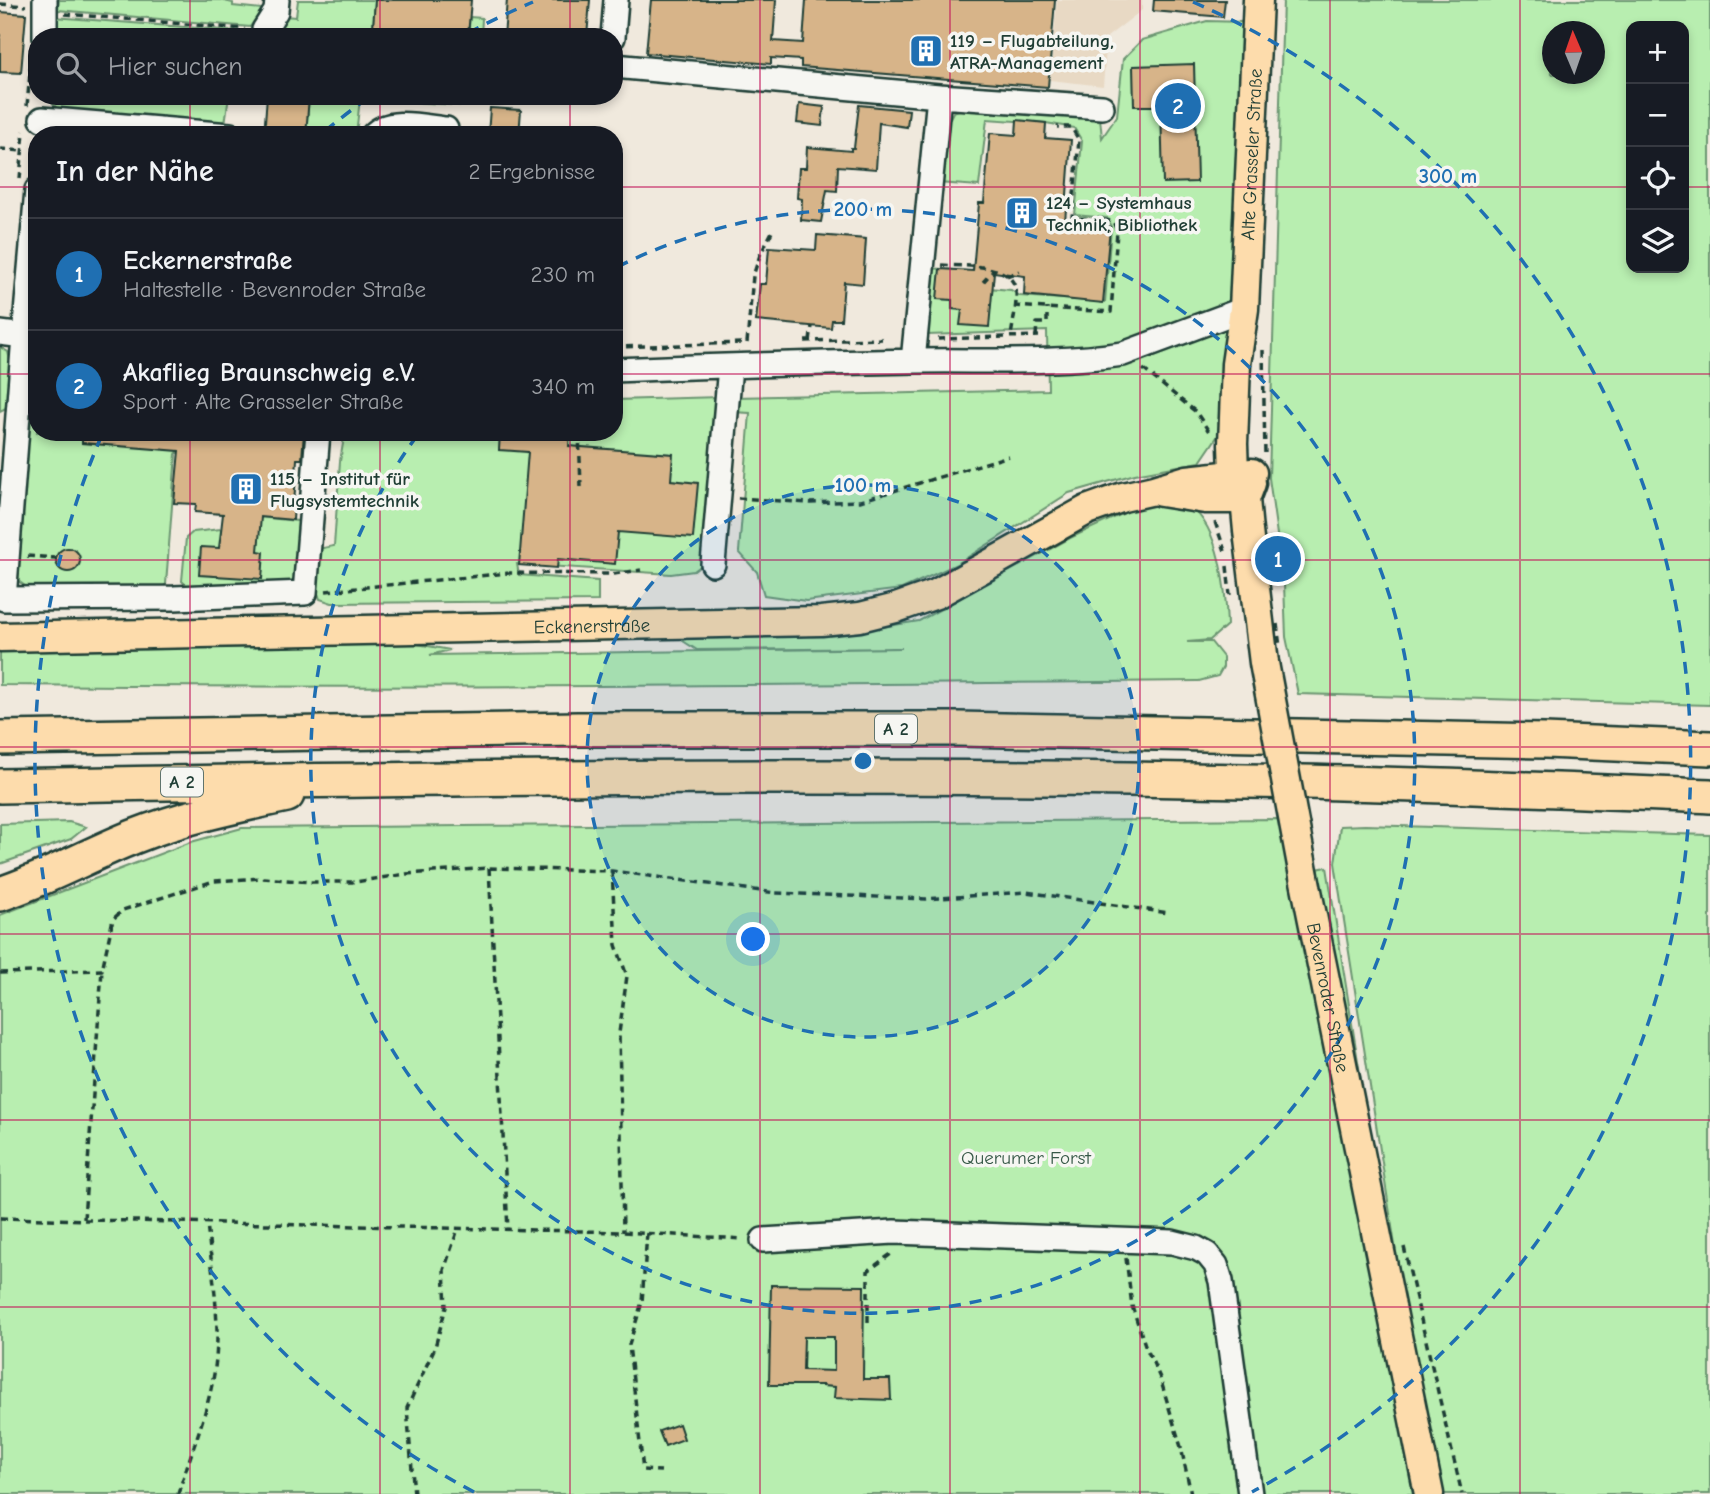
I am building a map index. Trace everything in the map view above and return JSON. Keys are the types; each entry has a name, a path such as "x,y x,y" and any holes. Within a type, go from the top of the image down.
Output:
{"highway":[{"name":"A 2","path":"0,738 578,729 945,729 1545,741 1710,748"},
{"name":"A 2","path":"0,786 365,779 959,777 1250,781 1710,796"},
{"path":"0,894 25,886 133,837 173,823 219,809 365,779"}],"main road":[{"name":"Alte Grasseler Straße","path":"1244,482 1250,363 1244,309 1258,0"},
{"name":"Eckenerstraße","path":"0,637 807,621 860,617 896,608 936,593 1087,510 1123,497 1154,490 1205,499 1244,482"},
{"name":"Bevenroder Straße","path":"1244,482 1255,605 1264,663 1304,876 1429,1494"}],"lane":[{"path":"265,28 276,11 277,0"},
{"path":"614,28 616,0"},
{"path":"45,28 46,6"},
{"path":"623,67 939,96 1102,107"},
{"path":"913,361 939,96"},
{"path":"42,117 136,126"},
{"path":"623,370 913,361 1051,360 1123,354 1244,309"},
{"path":"0,333 28,337"},
{"path":"28,364 4,599 174,598 305,593 317,441"},
{"path":"713,564 718,497 737,365"},
{"path":"763,1240 894,1233 1124,1239 1172,1242 1196,1248 1207,1254 1216,1265 1221,1281 1250,1494"}],"path":[{"path":"46,6 246,28"},
{"path":"1014,306 1111,312 1117,230 1113,221 1072,218 1079,140 1071,127 1057,127"},
{"path":"0,149 23,151"},
{"path":"737,365 753,276 774,228"},
{"path":"922,264 995,269 1007,276 1016,289 1011,336 1038,336 1037,323 1046,323 1047,308"},
{"path":"983,282 995,269"},
{"path":"1007,276 1019,271"},
{"path":"810,341 812,326"},
{"path":"1123,354 1196,412 1210,434"},
{"path":"579,441 581,487"},
{"path":"718,497 810,503 860,501 1009,456"},
{"path":"1213,519 1225,549 1230,595"},
{"path":"7,554 56,558"},
{"path":"305,593 509,573 614,574 641,570"},
{"path":"489,868 508,1230"},
{"path":"84,1219 102,970 113,919 123,910 214,881 263,878 355,882 406,874 489,868 612,871 776,893 926,899 1027,892 1168,913"},
{"path":"612,871 616,945 627,976 619,1032 623,1232"},
{"path":"0,973 102,970"},
{"path":"0,1218 623,1232 763,1240"},
{"path":"178,1494 205,1414 214,1373 215,1324 207,1223"},
{"path":"414,1494 407,1408 435,1346 446,1307 444,1270 458,1229"},
{"path":"646,1233 642,1302 629,1345 643,1469 661,1471"},
{"path":"868,1322 868,1271 891,1254 894,1233"},
{"path":"1124,1239 1132,1306 1181,1447 1191,1494"}],"shaded area":[{"path":"1057,0 1142,0 1142,10 1107,37 1103,86 1050,80"}],"green space":[{"path":"59,0 220,0 233,3 233,6 262,9 250,27 58,10"},
{"path":"298,0 375,0 373,28 277,28 284,16 296,17"},
{"path":"1283,0 1710,0 1710,705 1298,694 1286,637 1284,584 1269,478"},
{"path":"54,17 196,28 53,28"},
{"path":"470,17 482,18 481,28 469,28"},
{"path":"1207,21 1244,22 1228,406 1219,434 1200,462 1135,474 1069,493 957,564 902,589 806,601 764,595 757,572 739,552 750,413 732,412 734,397 1048,390 1047,331 927,335 930,268 979,272 978,287 1011,290 1020,296 1105,302 1111,227 1107,218 1075,215 1082,141 1074,128 987,119 979,186 938,183 942,134 953,112 971,106 1100,118 1102,138 1117,116 1123,59 1142,40"},
{"path":"54,105 228,105 225,124 59,110"},
{"path":"308,105 359,105 357,126 307,126"},
{"path":"0,347 8,352 12,368 10,406 0,411"},
{"path":"720,397 707,561 694,571 671,574 517,564 519,575 598,581 598,601 332,603 320,599 315,585 317,549 334,546 343,441 623,441 623,400"},
{"path":"28,434 28,441 190,441 176,454 166,584 158,591 33,592 17,580"},
{"path":"1157,503 1190,507 1200,516 1215,544 1223,578 1227,625 1210,640 1187,642 1211,642 1223,657 1223,667 1218,676 1199,681 749,685 0,685 0,651 361,644 417,644 450,650 430,655 902,648 697,650 683,641 696,632 869,629 919,621 1070,538 1135,508"},
{"path":"238,515 307,522 296,581 281,588 187,586 182,581 186,538 193,532 221,529"},
{"name":"Querumer Forst","path":"1279,819 1291,874 1327,867 1427,1494 0,1494 0,915 191,842 242,828"},
{"path":"69,822 86,827 71,839 0,864 0,824"},
{"path":"1340,826 1710,835 1710,1494 1434,1494 1335,863"}],"building":[{"path":"375,0 471,0 469,28 373,28"},
{"path":"507,0 590,0 588,28 505,28"},
{"name":"119 – Flugabteilung, ATRA-Management","path":"651,0 776,0 773,41 803,43 806,0 1055,0 1048,87 801,67 801,60 771,58 771,64 646,53"},
{"path":"1154,0 1225,0 1223,17 1153,11"},
{"path":"0,12 26,14 21,73 0,72"},
{"path":"1194,64 1197,182 1163,183 1161,106 1134,106 1133,66"},
{"path":"799,104 824,107 822,126 797,123"},
{"path":"266,105 308,105 307,126 265,126"},
{"path":"859,105 909,110 907,127 879,123 876,169 838,166 837,191 827,190 821,222 801,220 802,199 797,198 799,168 806,168 807,147 851,151 851,148 854,148"},
{"path":"490,108 521,110 520,126 489,126"},
{"name":"124 – Systemhaus Technik, Bibliothek","path":"1017,120 1046,123 1045,138 1071,140 1065,222 1110,227 1103,303 1024,295 1025,276 994,272 989,327 960,325 962,310 952,309 952,300 937,299 940,269 973,271 979,203 984,203 990,133 1016,135"},
{"path":"817,235 866,239 863,284 844,282 841,320 832,320 831,328 756,321 760,284 766,284 769,247 816,250"},
{"path":"303,441 302,459 297,459 293,520 261,517 258,551 264,552 262,579 199,575 201,547 219,548 223,514 195,512 196,504 174,503 179,451 82,443"},
{"path":"500,441 569,441 569,446 673,454 671,480 698,483 693,538 618,532 615,564 558,559 557,568 519,565 528,452 499,450"},
{"path":"68,548 79,555 80,560 73,571 68,572 57,565 56,560 63,549"},
{"path":"771,1285 864,1286 863,1379 890,1379 891,1400 834,1398 835,1387 822,1385 769,1385","holes":["804,1337 834,1337 834,1371 803,1370"]},
{"path":"679,1424 684,1439 665,1446 659,1431"}],"place":[{"name":"119 – Flugabteilung, ATRA-Management","path":"926,51"},
{"name":"Akaflieg Braunschweig e.V.","path":"1178,106"},
{"name":"124 – Systemhaus Technik, Bibliothek","path":"1022,213"},
{"name":"115 – Institut für Flugsystemtechnik","path":"246,489"},
{"name":"Eckernerstraße","path":"1278,559"}]}
